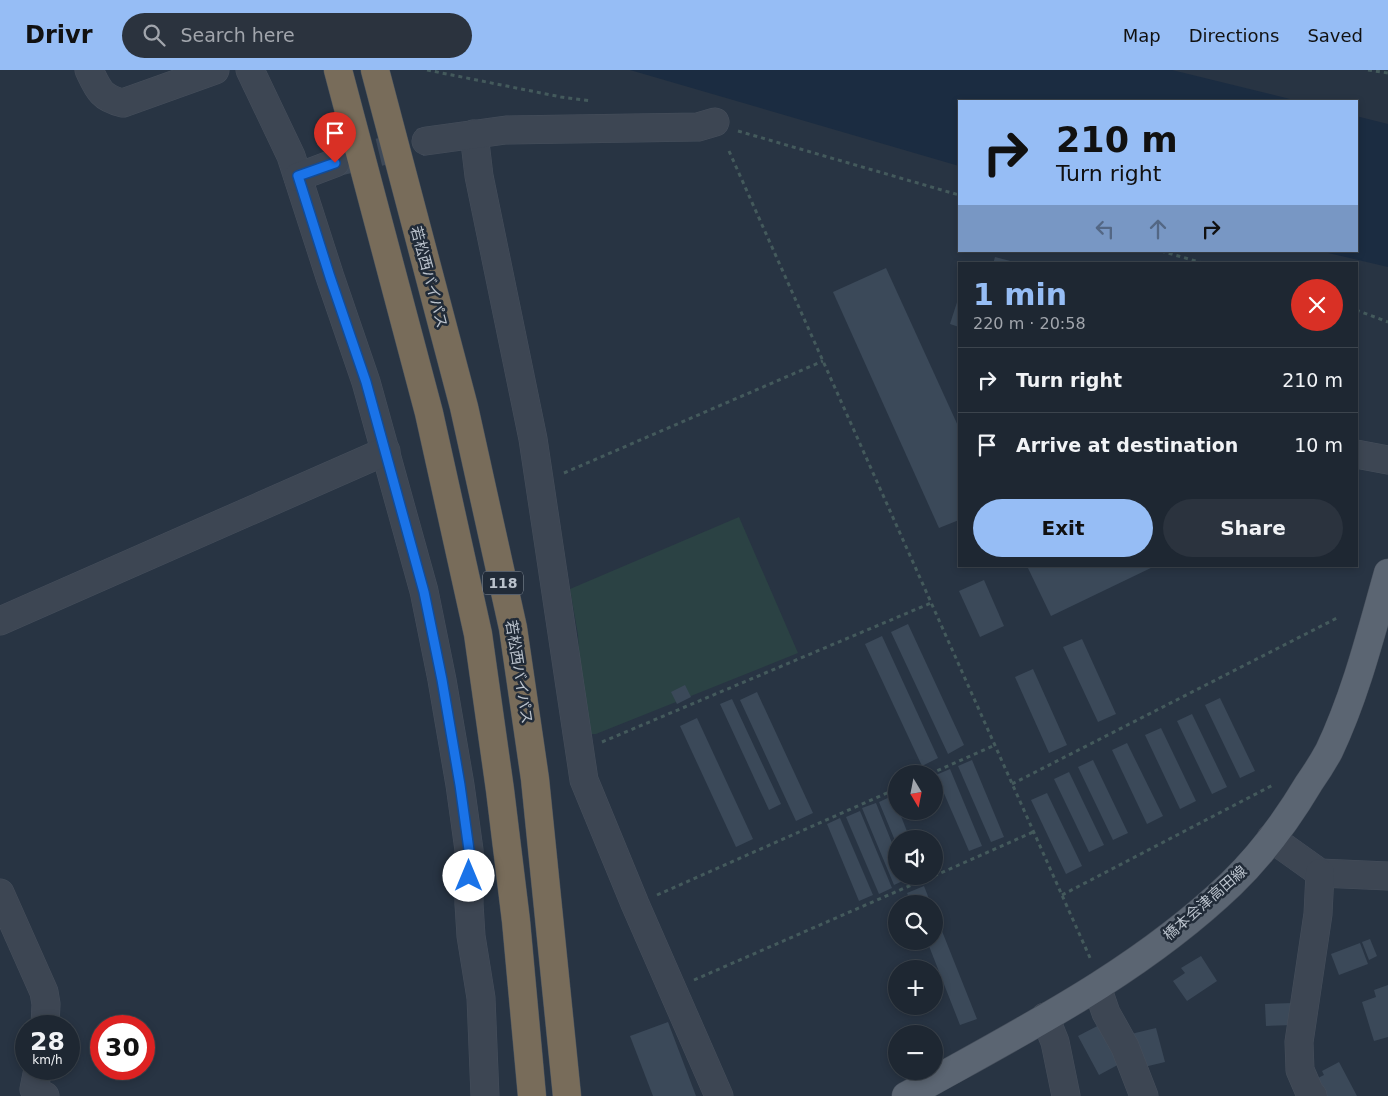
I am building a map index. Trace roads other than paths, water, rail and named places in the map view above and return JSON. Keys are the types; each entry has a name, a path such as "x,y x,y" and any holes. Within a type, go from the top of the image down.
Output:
{"highway":[{"name":"若松西バイパス","path":"376,76 464,407 513,628 535,779 568,1096"},
{"name":"118","path":"340,80 429,413 478,634 516,921 532,1096"}],"main road":[{"name":"橋本会津高田線","path":"906,1096 1099,986 1184,924 1224,890 1260,853 1293,810 1328,752 1356,686 1388,572"}],"street":[{"path":"89,70 96,85 109,100 123,103 215,70"},
{"path":"250,70 292,156 330,277 366,382 424,592 442,680 470,858 469,912 481,998 485,1096"},
{"path":"426,141 506,130 698,127 715,122"},
{"path":"474,134 478,176 534,440 579,752 587,789 635,904 720,1096"},
{"path":"298,176 335,163"},
{"path":"0,621 386,451"},
{"path":"1358,454 1388,460"},
{"path":"1271,838 1320,872 1388,876"},
{"path":"1314,1096 1309,1091 1300,1070 1299,1042 1318,914 1320,872"},
{"path":"0,893 44,992 46,1015"},
{"path":"1099,986 1106,1013 1125,1047 1144,1096"},
{"path":"1045,1018 1055,1042 1066,1096"},
{"path":"36,1080 34,1088 46,1096"}],"water":[{"path":"630,70 1172,70 1294,100 958,100 958,166"},
{"path":"1358,116 1388,124 1388,267 1324,252 1358,252"}],"tunnel":[{"path":"338,162 426,141"}]}
